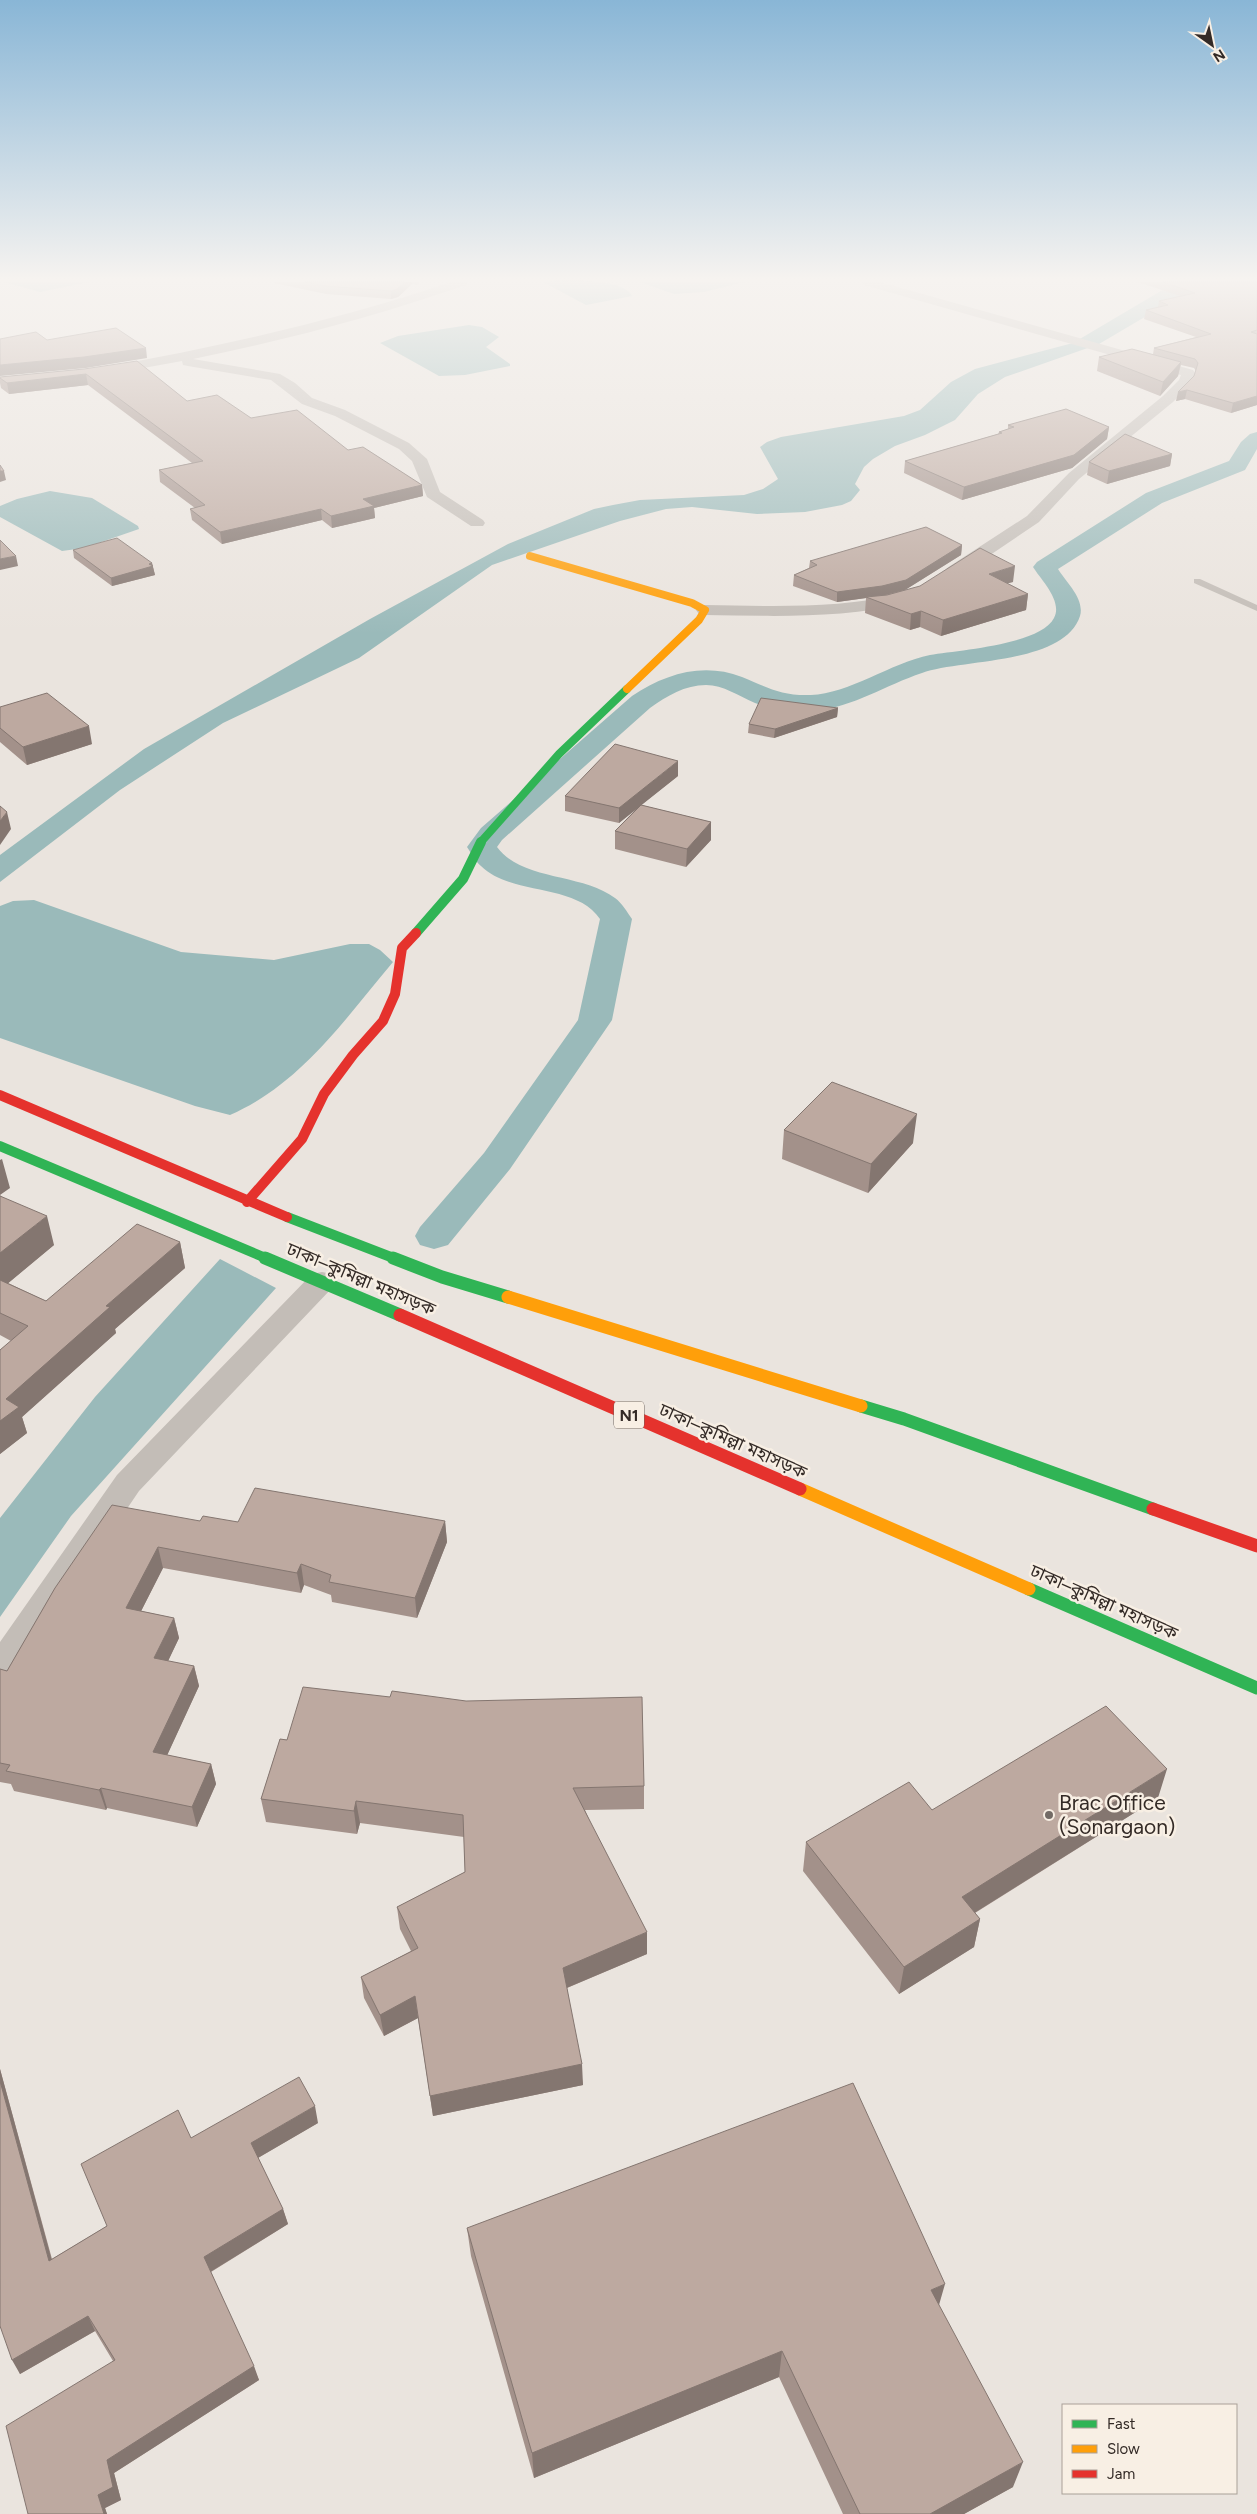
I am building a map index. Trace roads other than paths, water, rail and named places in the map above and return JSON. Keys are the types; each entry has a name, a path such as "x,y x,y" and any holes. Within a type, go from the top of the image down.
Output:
{"main road":[{"path":"247,1202 302,1139 324,1094 353,1055 383,1021 396,994 402,948 463,879 482,839 559,754 699,620 705,610 692,603 530,556"},
{"name":"ঢাকা–কুমিল্লা মহাসড়ক","path":"0,1095 247,1202 442,1277 904,1419 1257,1546"},
{"name":"ঢাকা–কুমিল্লা মহাসড়ক","path":"0,1146 322,1281 1257,1688"}],"street":[{"path":"305,399 340,413 404,446 419,459 433,494 477,523"},
{"path":"942,578 1033,519 1074,476 1168,399"},
{"path":"705,610 827,610 861,608 885,604 919,592"},
{"path":"0,1669 128,1483 322,1281"}],"lane":[{"path":"1197,581 1257,608"}],"water":[{"path":"932,399 973,399 955,420 925,435 895,446 873,459 864,467 855,484 860,490 851,501 842,505 805,512 757,514 692,507 666,509 620,521 492,565 359,658 223,723 120,790 0,882 0,855 144,749 370,619 508,544 594,509 640,500 744,495 763,489 778,479 760,447 767,442 781,437 904,416 920,410"},
{"path":"50,491 92,498 138,526 139,529 84,548 62,551 0,517 0,506 17,499"},
{"path":"34,900 181,952 274,960 350,944 369,944 380,950 393,962 339,1028 300,1068 279,1086 255,1102 230,1115 195,1106 0,1038 0,906 13,901"},
{"path":"220,1259 276,1288 71,1516 0,1617 0,1518 95,1397"}],"waterway":[{"path":"434,1236 497,1161 595,1020 616,919 606,905 590,896 504,869 491,860 482,847 491,834 572,765 629,712 654,693 667,686 695,678 716,678 734,683 770,699 788,702 823,702 848,694 913,667 1021,647 1042,640 1058,630 1067,617 1068,610 1065,597 1045,567 1154,498 1237,465 1248,446 1257,438"}],"place":[{"name":"Brac Office (Sonargaon)","path":"1049,1815"}]}
